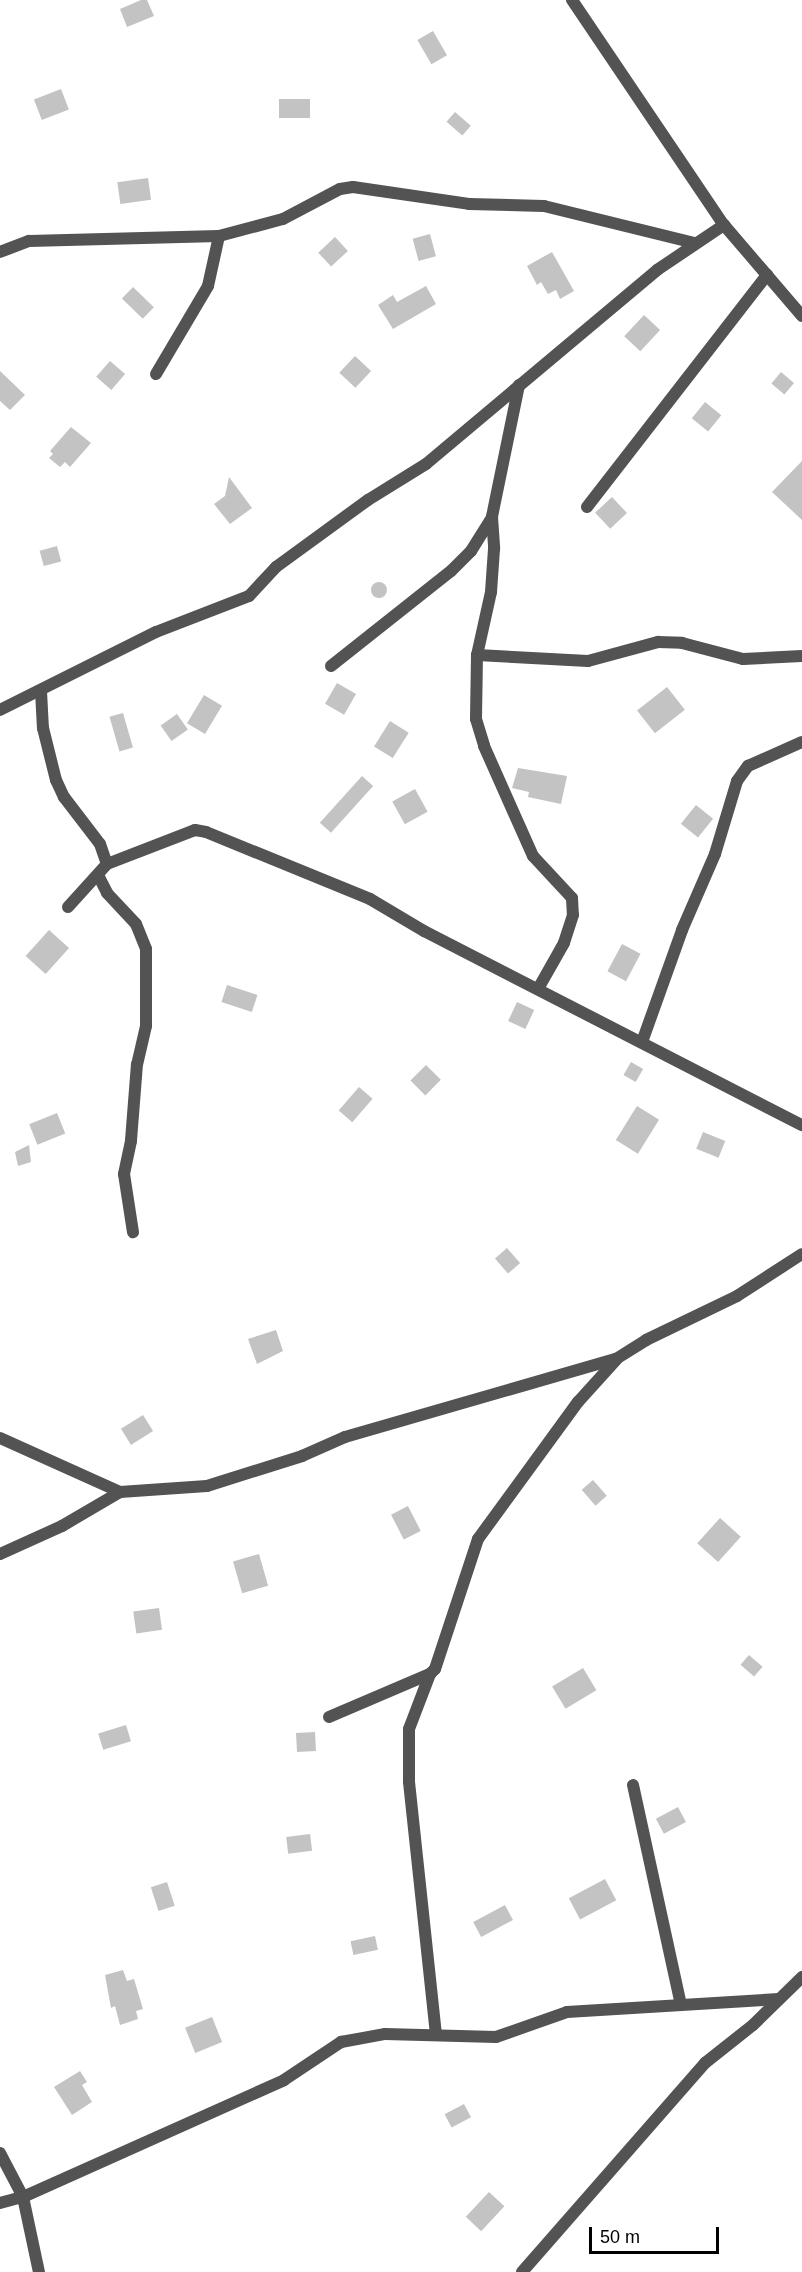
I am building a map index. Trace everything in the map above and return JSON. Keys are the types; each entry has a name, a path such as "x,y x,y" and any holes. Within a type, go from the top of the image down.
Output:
{"street":[{"path":"572,0 724,225 802,316"},
{"path":"0,252 29,242 219,236 284,219 340,189 353,187 469,204 544,206 694,243"},
{"path":"0,710 156,632 249,596 276,567 368,500 426,464 694,243 724,225"},
{"path":"156,374 208,286 219,236"},
{"path":"587,507 767,275"},
{"path":"519,385 492,517 491,592 477,655 476,719 484,746 533,856 572,898 573,915 564,943 538,989"},
{"path":"331,666 451,571 471,551 492,517"},
{"path":"477,655 535,661 588,661 658,642 682,643 743,659 802,656"},
{"path":"41,691 43,728 56,780 64,797 100,844 107,864"},
{"path":"642,1042 682,930 715,854 729,795 748,766 802,742"},
{"path":"68,907 107,864 195,830 206,832 370,900 802,1125"},
{"path":"98,875 107,893 136,924 146,950 146,1026 136,1064 131,1141 124,1174 133,1232"},
{"path":"436,2033 409,1782 409,1729 430,1674 441,1657 478,1539 578,1402 616,1359 646,1340 737,1296 802,1254"},
{"path":"0,1554 62,1526 120,1492 207,1486 302,1456 345,1437 616,1359"},
{"path":"0,1438 120,1492"},
{"path":"329,1718 430,1674"},
{"path":"633,1785 681,2006"},
{"path":"522,2272 705,2063 779,2000 802,1977"},
{"path":"0,2203 23,2197 284,2080 341,2042 386,2034 436,2033 496,2037 567,2012 779,2000"},
{"path":"0,2153 23,2197 39,2272"}],"building":[{"path":"141,0 147,0 154,16 127,27 120,9"},
{"path":"433,31 447,55 431,64 417,40"},
{"path":"61,89 69,110 42,120 34,99"},
{"path":"279,99 310,99 310,118 279,118"},
{"path":"455,112 471,126 462,136 446,122"},
{"path":"148,178 151,200 120,204 117,182"},
{"path":"430,234 436,256 419,261 413,239"},
{"path":"335,237 348,251 331,267 318,253"},
{"path":"552,252 574,291 560,299 556,290 548,294 541,282 537,285 527,266"},
{"path":"426,286 436,304 393,329 378,305 393,295 397,302"},
{"path":"133,287 154,307 143,319 122,299"},
{"path":"644,315 660,330 640,351 624,336"},
{"path":"355,356 371,371 355,388 339,373"},
{"path":"110,361 125,374 111,390 96,377"},
{"path":"0,371 25,395 10,410 0,401"},
{"path":"781,372 794,383 784,394 771,383"},
{"path":"705,402 721,415 708,432 692,418"},
{"path":"71,427 91,443 70,467 65,462 60,467 49,458 53,454 50,451"},
{"path":"802,461 802,520 772,492"},
{"path":"229,477 252,508 230,524 214,504 225,496"},
{"path":"612,497 627,513 610,529 595,513"},
{"path":"57,546 61,561 44,566 40,551"},
{"path":"376,582 382,582 387,590 385,596 376,598 371,593 371,587"},
{"path":"337,683 356,694 344,715 325,704"},
{"path":"667,687 685,710 655,733 637,710"},
{"path":"204,695 222,706 205,734 187,723"},
{"path":"123,713 133,748 119,751 110,717"},
{"path":"177,714 188,730 172,741 161,725"},
{"path":"390,721 409,733 393,758 374,746"},
{"path":"518,768 567,776 561,804 528,797 529,792 512,788"},
{"path":"362,776 373,786 331,833 320,823"},
{"path":"415,789 428,812 405,824 392,802"},
{"path":"696,805 713,819 698,837 681,824"},
{"path":"49,930 69,948 46,974 26,956"},
{"path":"622,944 641,954 626,981 607,971"},
{"path":"227,985 257,995 252,1012 221,1002"},
{"path":"517,1002 534,1010 525,1029 508,1021"},
{"path":"631,1062 643,1069 636,1082 624,1075"},
{"path":"426,1065 441,1080 425,1095 410,1081"},
{"path":"359,1087 373,1099 352,1122 339,1110"},
{"path":"637,1106 659,1120 638,1154 616,1140"},
{"path":"57,1113 65,1133 37,1145 29,1124"},
{"path":"703,1132 725,1141 719,1158 696,1149"},
{"path":"29,1145 31,1162 18,1166 15,1152"},
{"path":"507,1248 520,1263 508,1274 495,1258"},
{"path":"276,1330 283,1351 257,1364 248,1339"},
{"path":"143,1415 153,1431 131,1445 121,1429"},
{"path":"593,1480 607,1496 595,1506 582,1490"},
{"path":"408,1506 421,1531 404,1540 391,1515"},
{"path":"720,1518 741,1537 718,1562 697,1543"},
{"path":"259,1554 268,1586 242,1593 233,1561"},
{"path":"159,1608 162,1630 136,1633 133,1612"},
{"path":"749,1655 763,1667 754,1677 740,1665"},
{"path":"583,1668 596,1690 566,1709 552,1687"},
{"path":"126,1725 131,1741 103,1750 98,1733"},
{"path":"315,1732 316,1751 297,1752 296,1733"},
{"path":"678,1807 686,1822 664,1834 656,1819"},
{"path":"310,1834 312,1851 288,1854 286,1837"},
{"path":"605,1879 616,1900 580,1919 569,1898"},
{"path":"167,1882 175,1906 159,1911 151,1887"},
{"path":"505,1905 513,1920 481,1937 473,1922"},
{"path":"375,1936 378,1950 353,1955 351,1941"},
{"path":"123,1970 127,1981 134,1979 143,2009 136,2011 138,2019 120,2025 115,2006 111,2008 105,1975"},
{"path":"212,2017 222,2042 195,2053 185,2028"},
{"path":"80,2071 87,2082 82,2085 92,2102 72,2115 54,2087"},
{"path":"464,2104 471,2117 452,2128 445,2114"},
{"path":"489,2192 504,2206 481,2231 466,2217"}]}
